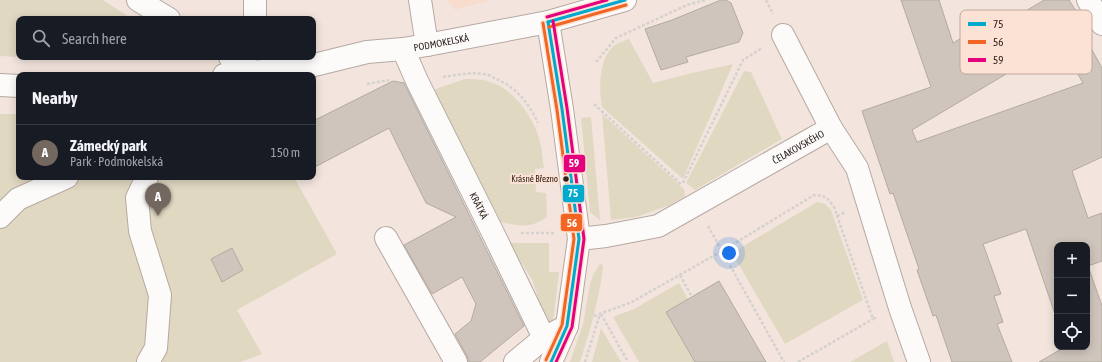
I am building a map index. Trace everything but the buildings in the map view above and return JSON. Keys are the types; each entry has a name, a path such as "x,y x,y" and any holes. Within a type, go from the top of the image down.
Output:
{"street":[{"path":"138,0 164,16"},
{"path":"255,16 256,0"},
{"path":"420,0 427,45"},
{"name":"PODMOKELSKÁ","path":"233,72 254,65 302,70 367,52 403,49 548,22 625,0"},
{"path":"1088,0 1102,24"},
{"path":"548,22 562,109 579,239 567,326 551,362"},
{"path":"783,35 831,128"},
{"name":"KRÁTKÁ","path":"403,49 417,81 493,232 544,338"},
{"path":"239,60 254,65"},
{"path":"0,85 16,86"},
{"name":"ČELAKOVSKÉHO","path":"579,239 606,236 658,226 831,128 857,168 900,308 919,362"},
{"path":"0,217 18,199 61,180"},
{"path":"146,180 137,198 140,231 160,295 156,348 148,362"},
{"path":"386,238 456,362"},
{"path":"515,362 544,338 567,326"}],"path":[{"path":"596,62 616,38 687,5 705,0"},
{"path":"682,185 743,60 783,35"},
{"path":"367,84 399,77 417,81 462,74 484,74 504,82 521,95 533,112 538,124"},
{"path":"594,104 686,189"},
{"path":"601,314 632,302 722,251 814,195 822,195 828,198 834,206 873,318"},
{"path":"705,221 784,362"},
{"path":"554,226 554,240"},
{"path":"493,232 554,233"},
{"path":"680,275 692,297"},
{"path":"798,362 873,318 900,308"},
{"path":"585,362 601,314"},
{"path":"601,314 628,362"}],"shaded area":[{"path":"0,0 103,0 127,16 16,16 16,57 0,56"},
{"path":"447,0 491,0 455,10"},
{"path":"629,39 653,83 733,64 683,179 602,107 600,82 605,58 615,45"},
{"path":"744,71 751,72 782,139 695,190 686,183"},
{"path":"465,79 483,80 502,88 511,94 531,119 540,141 544,168 535,169 536,192 546,193 547,217 541,221 525,226 501,222 433,90"},
{"path":"0,114 16,114 16,180 296,180 337,254 237,310 262,354 240,362 0,362"},
{"path":"602,114 684,189 685,196 670,205 636,217 611,220"},
{"path":"591,117 600,220 590,212 581,118"},
{"path":"817,202 825,204 831,210 863,300 785,344 732,253"},
{"path":"509,243 549,243 549,272 559,272 552,331 547,332 533,281"},
{"path":"600,264 603,265 600,290 584,350 580,362 570,362 583,324 590,284 593,275"},
{"path":"679,283 688,299 666,312 695,362 639,362 613,317 634,309"},
{"path":"601,328 621,362 592,362"},
{"path":"887,341 894,362 850,362"}],"transit line":[{"name":"59","path":"547,17 607,0"},
{"name":"75","path":"548,22 625,0"},
{"name":"56","path":"549,27 626,5"},
{"name":"59","path":"553,21 567,108 584,239 572,327 556,362"},
{"name":"75","path":"548,22 562,109 579,239 567,326 551,362"},
{"name":"56","path":"543,23 557,110 574,239 562,325 546,360"}],"place":[{"name":"Krásné Březno","path":"566,179"},
{"name":"Zámecký park","path":"158,216"}]}
